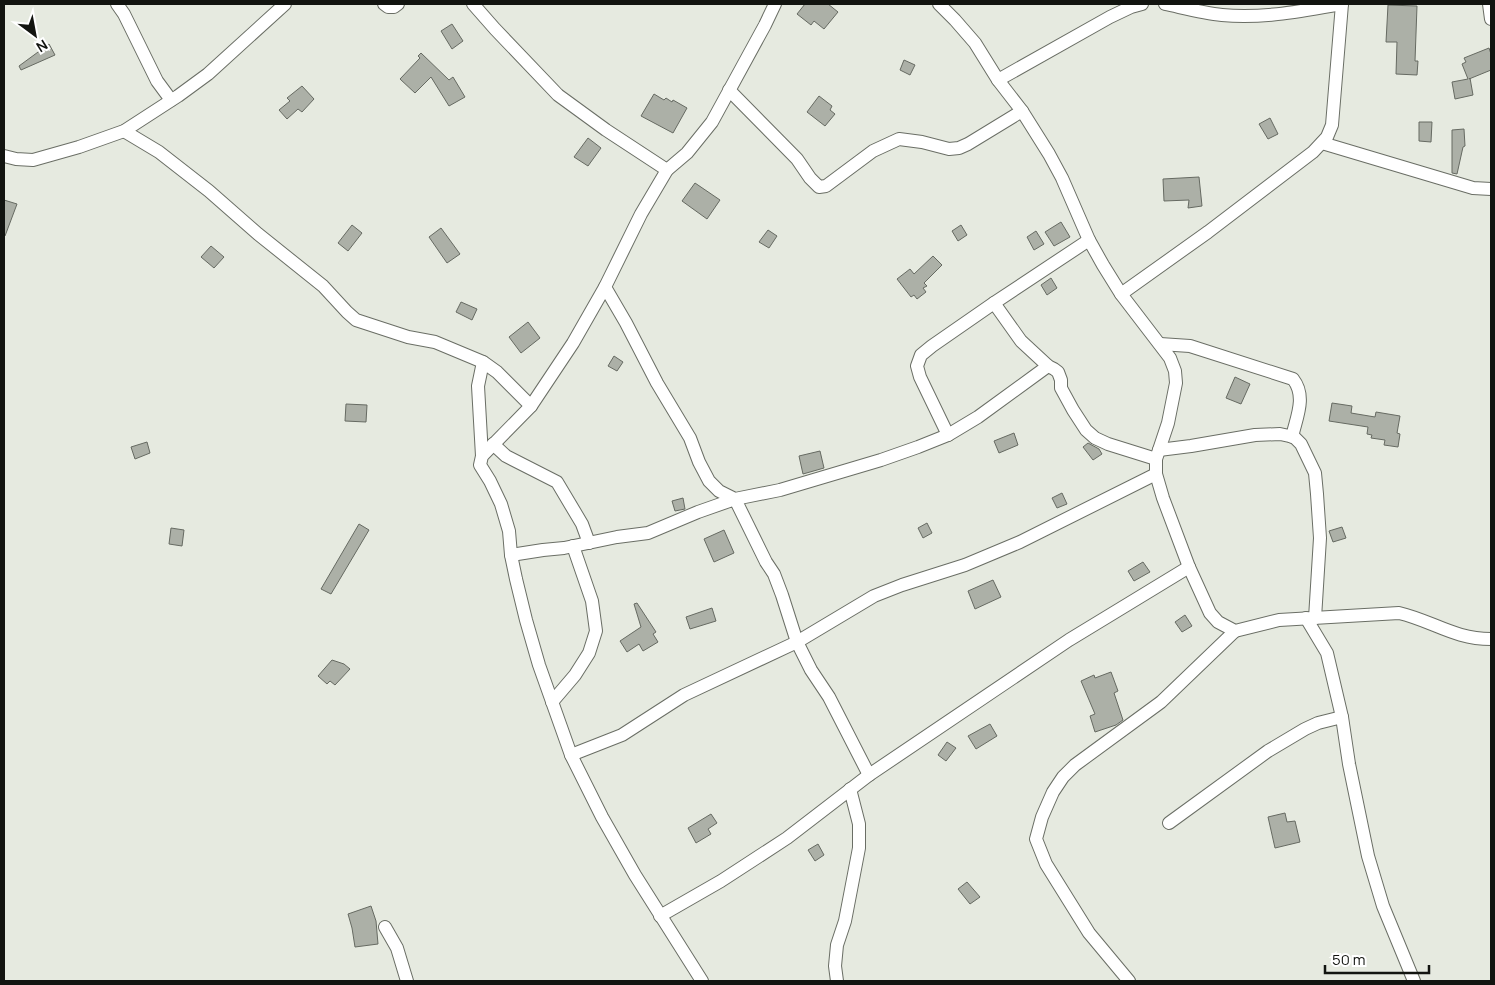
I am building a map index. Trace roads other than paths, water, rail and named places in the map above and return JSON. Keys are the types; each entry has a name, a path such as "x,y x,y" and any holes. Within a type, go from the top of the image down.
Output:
{"street":[{"path":"117,4 132,29 157,82 171,100"},
{"path":"4,156 32,160 79,147 124,131 208,74 285,4"},
{"path":"384,4 388,7 394,7 398,4"},
{"path":"473,4 558,95 606,130 667,170"},
{"path":"482,456 531,406 573,343 605,287 641,214 667,170 687,153 712,122 775,4"},
{"path":"939,4 975,43 998,80 1022,112 1062,178 1089,240 1103,265 1144,326 1170,358 1175,371 1176,383 1168,423 1158,455 1156,474 1189,567 1210,613 1218,622 1235,631"},
{"path":"998,80 1110,17 1131,6 1140,4"},
{"path":"1121,294 1208,232 1313,152 1327,137 1332,124 1342,4 1289,14 1243,16 1221,15 1165,4"},
{"path":"1489,4 1491,19"},
{"path":"730,90 796,158 819,187 826,186 873,151 899,139 922,142 949,149 959,148 1022,112"},
{"path":"124,131 159,152 209,191 258,234 323,286 346,312 356,320 408,337 435,342 483,362 497,372 531,406"},
{"path":"1322,142 1473,188 1491,189"},
{"path":"948,435 916,366 921,355 994,303 1089,240"},
{"path":"605,287 690,438 709,481 719,491 735,499 766,562 774,574 797,642 811,670 829,697 869,774"},
{"path":"994,303 1021,341 1060,375 1061,388 1073,410 1086,430 1095,438 1108,444 1158,455 1191,446 1280,434 1292,437 1300,444 1307,455 1315,473 1320,538 1311,618 1327,653 1342,717 1349,764 1368,856 1384,906 1414,981"},
{"path":"1160,344 1190,346 1293,380 1298,386 1300,394 1298,416 1292,437"},
{"path":"483,362 478,386 482,456 480,465 501,504 509,531 511,555 526,620 552,702 571,755 602,817 635,876 702,981"},
{"path":"511,555 648,533 735,499 780,490 918,447 948,435 978,417 1048,366"},
{"path":"493,444 506,456 557,482 582,524 589,543"},
{"path":"571,755 622,735 684,696 797,642 874,596 965,565 1020,542 1156,474"},
{"path":"552,702 575,675 589,653 596,631 592,601 574,546"},
{"path":"660,916 721,881 787,838 869,774 1069,640 1189,567"},
{"path":"1129,981 1089,933 1046,864 1036,840 1042,818 1053,792 1063,777 1075,765 1162,702 1235,631 1279,620 1399,612 1411,615 1456,634 1491,639"},
{"path":"1169,823 1268,751 1318,723 1342,717"},
{"path":"837,981 835,966 837,945 845,921 859,848 859,824 850,789"},
{"path":"384,927 397,948 408,981"}]}
